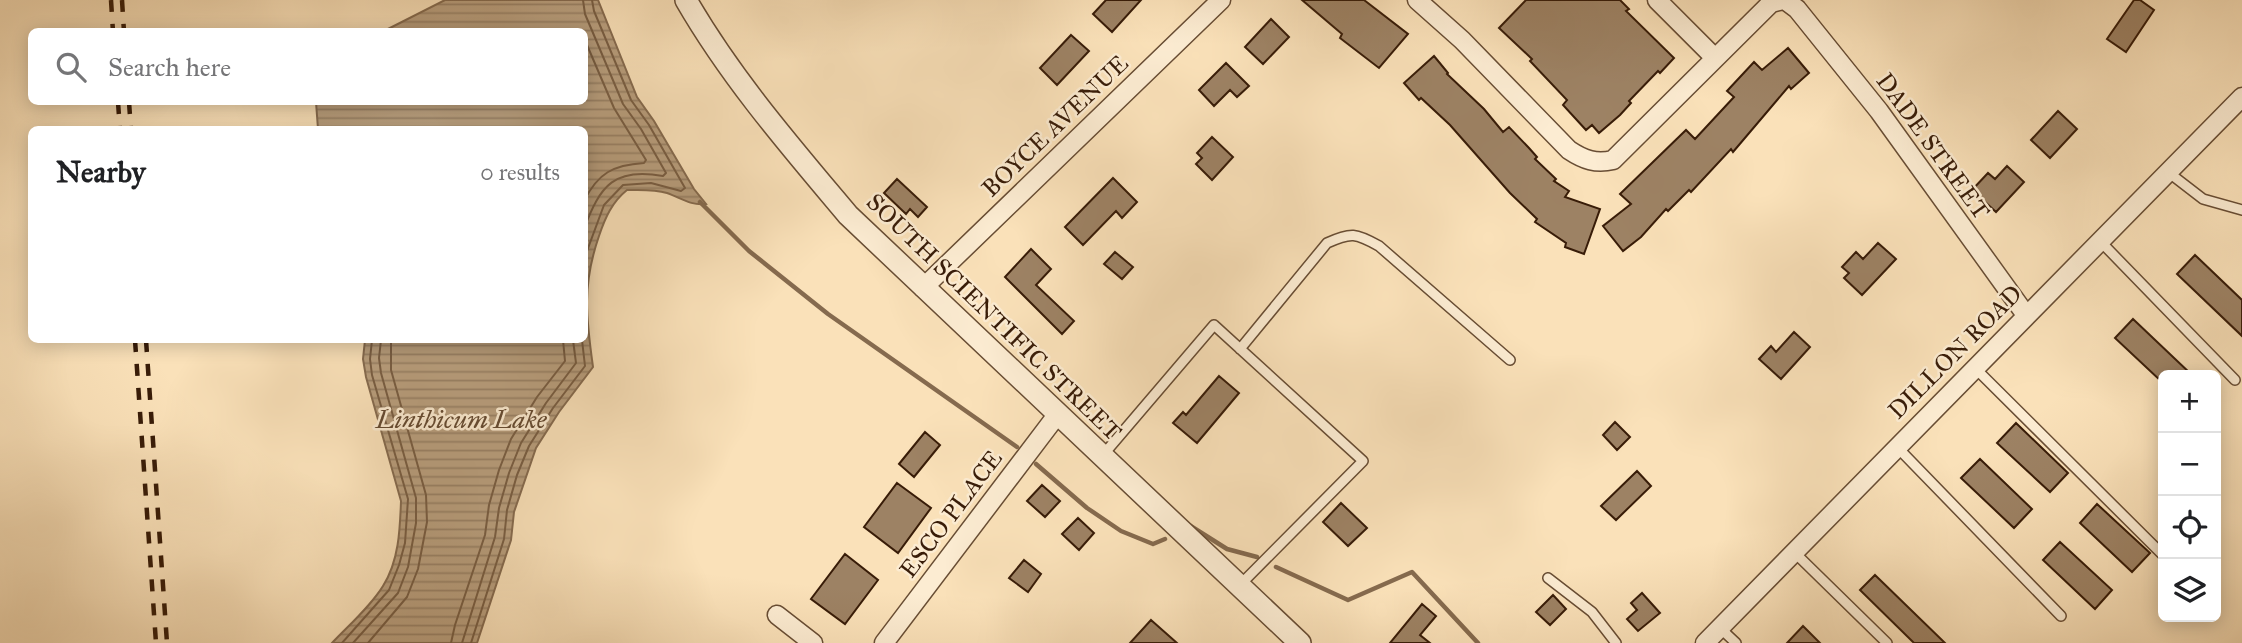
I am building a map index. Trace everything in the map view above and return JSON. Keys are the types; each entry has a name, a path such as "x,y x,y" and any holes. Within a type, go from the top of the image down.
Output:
{"street":[{"name":"SOUTH SCIENTIFIC STREET","path":"686,0 725,63 848,215 1300,643"},
{"name":"BOYCE AVENUE","path":"923,288 1221,0"},
{"path":"1417,0 1462,40 1569,150 1590,161 1613,160 1771,3 1788,3"},
{"path":"1657,0 1715,58"},
{"name":"DADE STREET","path":"1788,3 1879,111 2026,315"},
{"name":"DILLON ROAD","path":"1705,643 2242,97"},
{"name":"ESCO PLACE","path":"884,643 1058,415"},
{"path":"777,615 813,643"}],"lane":[{"path":"2168,172 2203,199 2242,210"},
{"path":"1240,349 1327,243 1345,235 1360,235 1378,246 1510,360"},
{"path":"2100,241 2235,380"},
{"path":"1102,456 1214,325 1363,461 1239,586"},
{"path":"1975,368 2158,550"},
{"path":"1897,447 2061,616"},
{"path":"1794,552 1887,643"},
{"path":"1548,578 1592,612 1616,643"},
{"path":"1720,628 1736,643"}],"water":[{"name":"Linthicum Lake","path":"445,0 598,0 637,97 706,204 691,203 657,191 627,190 617,200 601,229 588,286 588,126 318,126 316,105 588,105 588,28 390,28"},
{"name":"Linthicum Lake","path":"588,324 593,367 536,448 514,512 511,540 477,643 332,643 366,609 383,586 392,566 399,534 401,501 363,359 365,343 588,343"}],"building":[{"path":"1106,0 1141,0 1112,32 1093,14"},
{"path":"1302,0 1364,0 1408,34 1379,68 1340,38 1342,34"},
{"path":"1526,0 1620,0 1629,9 1626,11 1674,58 1629,101 1631,103 1620,115 1599,133 1592,125 1586,130 1563,105 1567,100 1530,61 1532,59 1499,28"},
{"path":"2134,0 2140,0 2154,10 2126,52 2107,39"},
{"path":"1271,19 1289,37 1263,64 1245,47"},
{"path":"1071,35 1089,51 1057,85 1040,68"},
{"path":"1788,48 1809,73 1791,89 1789,86 1733,152 1731,149 1691,192 1689,190 1668,211 1666,209 1641,237 1623,251 1603,226 1631,204 1620,194 1686,130 1695,139 1734,97 1727,91 1754,62 1762,70"},
{"path":"1434,56 1447,74 1484,109 1503,132 1509,127 1537,157 1535,159 1556,179 1554,181 1569,191 1565,197 1600,209 1584,254 1565,247 1566,243 1535,222 1537,219 1510,193 1450,125 1421,98 1419,100 1404,83"},
{"path":"1226,63 1249,86 1237,97 1230,90 1214,106 1199,90"},
{"path":"2058,111 2077,129 2050,158 2031,140"},
{"path":"1212,137 1233,157 1212,180 1196,164 1202,158 1197,153"},
{"path":"2007,166 2024,182 1996,212 1972,190 1988,173 1995,179"},
{"path":"1113,178 1137,202 1122,218 1116,211 1083,245 1065,227"},
{"path":"897,179 927,207 918,217 910,209 906,214 884,193"},
{"path":"1878,243 1896,259 1862,295 1844,278 1849,273 1842,267 1856,252 1863,259"},
{"path":"1031,249 1051,269 1036,285 1074,321 1062,334 1005,277"},
{"path":"1115,252 1133,267 1122,279 1104,264"},
{"path":"2195,255 2242,300 2242,336 2177,274"},
{"path":"2133,319 2187,370 2158,370 2158,378 2115,338"},
{"path":"1794,332 1810,347 1781,379 1759,359 1771,346 1776,352"},
{"path":"1219,376 1239,393 1197,443 1173,423 1183,412 1186,415"},
{"path":"1615,422 1630,437 1617,450 1603,435"},
{"path":"2016,423 2068,473 2050,492 1997,443"},
{"path":"925,432 940,445 914,477 899,464"},
{"path":"1980,459 2032,509 2014,528 1961,478"},
{"path":"1637,471 1651,486 1616,520 1601,506"},
{"path":"897,483 931,508 898,553 864,527"},
{"path":"1042,485 1060,501 1045,517 1027,501"},
{"path":"1341,503 1367,528 1348,546 1323,522"},
{"path":"2097,504 2150,553 2132,572 2080,523"},
{"path":"1078,518 1094,533 1079,550 1062,534"},
{"path":"2060,542 2112,590 2095,609 2043,560"},
{"path":"845,554 878,580 845,624 811,599"},
{"path":"1024,560 1041,574 1028,592 1009,578"},
{"path":"1875,575 1945,643 1914,643 1860,590"},
{"path":"1642,593 1660,613 1638,631 1627,619 1637,610 1631,603"},
{"path":"1553,595 1566,609 1550,625 1536,612"},
{"path":"1422,604 1436,616 1420,635 1430,643 1390,643"},
{"path":"1151,620 1177,643 1130,643"},
{"path":"1803,626 1820,643 1787,643"}],"waterway":[{"path":"700,202 749,251 828,314 1017,447"},
{"path":"1036,464 1087,508 1121,531 1153,544 1165,539"},
{"path":"1189,525 1227,549 1257,557"},
{"path":"1276,567 1348,600 1412,572 1478,643"}],"railway":[{"path":"111,0 113,28"},
{"path":"122,0 124,28"},
{"path":"118,105 120,126"},
{"path":"129,105 131,126"},
{"path":"135,343 156,643"},
{"path":"146,343 167,643"}]}
